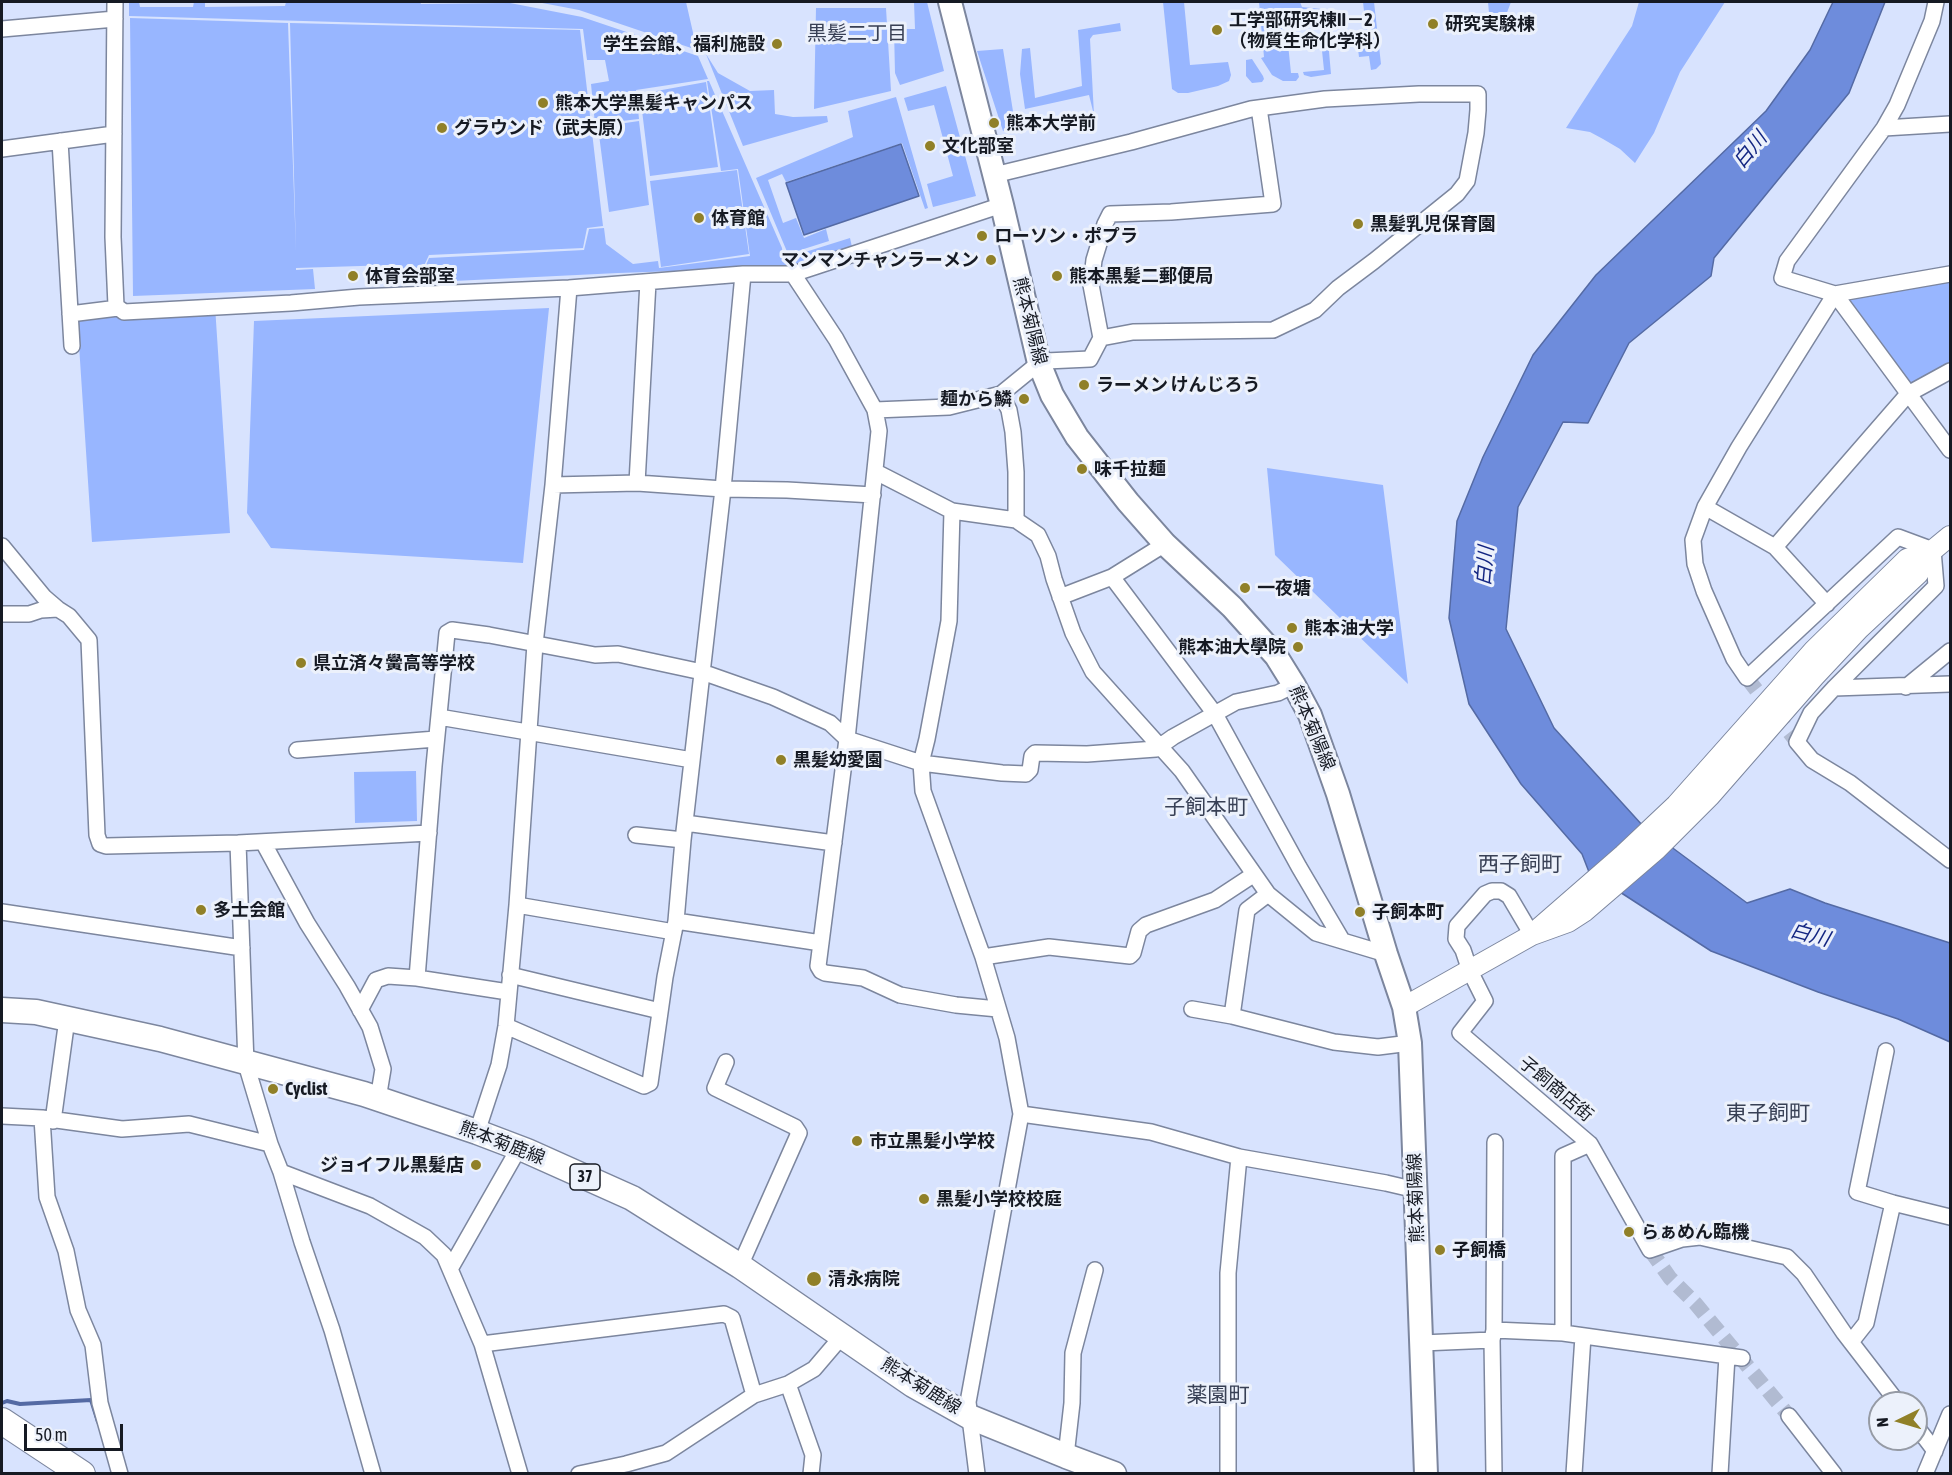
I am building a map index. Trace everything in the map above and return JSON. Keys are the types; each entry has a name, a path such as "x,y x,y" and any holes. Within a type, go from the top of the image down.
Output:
{"highway":[{"path":"2,1421 82,1473"},
{"path":"2,1438 58,1473"}],"main road":[{"name":"熊本菊陽線","path":"950,2 1002,205 1039,363 1052,395 1077,437 1128,502 1165,544 1232,607 1276,656 1310,715 1330,767 1404,1007 1410,1043 1426,1473"},
{"name":"熊本菊鹿線","path":"2,1010 36,1012 160,1039 378,1099 519,1148 632,1198 741,1266 913,1385 970,1417 1065,1456 1114,1473"}],"street":[{"path":"115,2 113,237 116,306 124,312 358,297 569,288 743,274 793,274 1002,205"},
{"path":"1936,2 1932,21 1897,105 1884,128 1787,261 1782,278 1835,294 1950,274"},
{"path":"2,29 115,19"},
{"path":"994,176 1259,108 1325,99 1419,94 1478,94 1476,133 1467,181 1457,194 1338,288 1315,310 1273,330 1133,332 1101,338"},
{"path":"875,410 949,407 1001,394 1039,363 1090,359 1101,338 1091,285 1094,260 1110,214 1172,212 1273,204 1259,108"},
{"path":"1884,128 1950,124"},
{"path":"2,149 114,134"},
{"path":"60,141 72,346"},
{"path":"506,1026 644,1086 650,1083 675,926 723,489 743,274"},
{"path":"793,274 836,339 875,410 879,431 847,739 818,966 825,973 863,978 900,994 956,1005 998,1009"},
{"path":"637,483 648,282"},
{"path":"477,1132 499,1065 506,1026 517,905 535,644 553,485 569,288"},
{"path":"1835,294 1950,450"},
{"path":"1835,294 1739,447 1705,507 1693,540 1695,564 1704,591 1734,659 1747,678 1898,537 1933,550"},
{"path":"70,314 118,308"},
{"path":"1775,548 1908,394 1950,371"},
{"path":"1001,394 1009,410 1012,432 1016,472 1016,520"},
{"path":"876,472 952,511 1016,520 1038,535 1048,556 1073,633 1093,672 1162,746 1182,771 1268,894 1316,933 1386,954"},
{"path":"553,485 637,483 873,495"},
{"path":"1705,507 1775,548 1827,604"},
{"path":"952,511 949,621 921,763 923,790 983,957 1006,1038 1021,1114 968,1402 977,1473"},
{"path":"1404,1007 1532,935 1577,906 1623,855 1764,719 1814,650 1907,559 1933,550 1950,536"},
{"path":"1060,597 1112,577 1165,544"},
{"path":"2,546 44,597 69,616 89,640 97,835 100,844 106,846 238,843 429,833"},
{"path":"1933,550 1936,586 1811,713 1797,742 1812,760 1850,783 1950,860"},
{"path":"1112,577 1215,714 1341,940"},
{"path":"2,614 29,614 41,610 58,609"},
{"path":"417,978 438,717 447,633 452,630 595,655 618,654 702,672 773,698 830,723 847,739 921,763 1002,773 1026,774 1030,770 1032,756 1035,753 1145,750 1162,746 1173,737 1236,702 1278,693 1294,685"},
{"path":"1906,687 1950,651"},
{"path":"1834,688 1950,684"},
{"path":"438,717 692,760"},
{"path":"297,750 436,739"},
{"path":"685,824 834,843"},
{"path":"636,835 683,840"},
{"path":"263,842 307,924 348,986 370,1027 383,1069 378,1099"},
{"path":"238,843 246,1064 332,1330 374,1473"},
{"path":"983,957 1048,947 1130,956 1133,953 1138,931 1146,925 1215,900 1253,874"},
{"path":"1470,971 1463,950 1456,939 1457,926 1485,894 1501,891 1509,896 1532,935"},
{"path":"1232,1016 1247,910 1268,894"},
{"path":"517,905 821,943"},
{"path":"2,912 242,948"},
{"name":"子飼商店街","path":"1470,971 1485,1001 1460,1033 1590,1144 1650,1250 1682,1239 1700,1237 1787,1257 1804,1274 1851,1342"},
{"path":"510,975 660,1011"},
{"path":"360,1010 376,980 388,976 417,978 508,992"},
{"path":"1192,1009 1232,1016 1334,1042 1378,1047 1410,1043"},
{"path":"67,1019 47,1119 47,1197 66,1251 78,1310 93,1345 100,1404 120,1473"},
{"path":"1886,1051 1857,1192 1950,1217"},
{"path":"726,1062 715,1088 795,1127 799,1133 741,1266"},
{"path":"1021,1114 1151,1132 1239,1157 1416,1190"},
{"path":"2,1116 47,1119 122,1129 189,1124 270,1144"},
{"path":"1494,1473 1495,1142"},
{"path":"1563,1333 1563,1155 1590,1144"},
{"path":"450,1269 519,1148"},
{"path":"1228,1473 1228,1273 1239,1157"},
{"path":"281,1172 370,1206 425,1237 444,1255 482,1344 520,1473"},
{"path":"1889,1391 1851,1342 1866,1323 1893,1203"},
{"path":"1065,1456 1072,1403 1074,1353 1095,1270"},
{"path":"482,1344 724,1314 732,1318 754,1395"},
{"path":"1422,1343 1493,1335 1563,1333 1735,1357 1720,1473"},
{"path":"579,1473 666,1453 754,1395 788,1384 814,1369 843,1335"},
{"path":"1574,1473 1584,1336"},
{"path":"788,1384 813,1455 811,1473"},
{"path":"1925,1473 1950,1413"},
{"path":"1789,1416 1834,1473"},
{"path":"1928,1441 1935,1450"}],"shaded area":[{"path":"129,2 139,2 140,7 193,7 194,2 205,2 205,7 285,6 286,2 510,3 582,17 698,56 708,79 636,90 639,119 595,124 591,84 609,81 605,60 587,60 583,29 129,16"},
{"path":"537,2 686,2 697,50 579,10"},
{"path":"914,2 927,2 944,71 900,85 895,73 894,29 915,29"},
{"path":"1163,2 1184,2 1190,65 1228,62 1231,75 1229,81 1188,93 1178,93 1172,89"},
{"path":"1259,2 1300,2 1302,7 1321,9 1326,18 1331,74 1311,77 1304,75 1303,72 1324,70 1321,41 1288,44 1291,73 1298,73 1299,77 1296,81 1283,81 1272,75 1261,58 1264,57","holes":["1320,14 1322,38 1283,42 1281,18"]},
{"path":"1363,2 1374,2 1381,64 1371,70 1369,56 1359,57 1357,41 1367,39"},
{"path":"1488,2 1511,2 1503,23 1493,30 1478,32 1476,15 1489,13"},
{"path":"1639,2 1725,2 1680,72 1654,133 1635,163 1620,149 1590,132 1566,128 1632,26"},
{"path":"816,8 886,8 891,91 814,109"},
{"name":"グラウンド（武夫原）","path":"130,18 288,23 296,252 290,23 580,30 603,226 587,228 583,248 429,255 423,268 408,270 393,270 393,265 296,268 296,270 313,269 315,289 133,296"},
{"path":"1120,23 1121,31 1093,35 1090,39 1094,115 1089,95 1025,109 1020,74 1022,49 1030,48 1035,98 1082,86 1078,30"},
{"path":"1003,49 1016,130 1012,132 1003,131 977,51"},
{"path":"706,54 718,73 750,91 774,90 775,114 793,117 827,116 828,122 743,146"},
{"path":"1252,59 1263,76 1262,82 1252,83 1246,76 1246,60"},
{"path":"707,81 709,81 782,248 783,259 850,238 852,247 791,267 392,284 393,273 424,270 429,258 584,250 589,229 604,228 606,244 633,264 658,261 659,268 750,256 738,169 721,171"},
{"name":"体育館","path":"706,82 718,167 650,176 640,94"},
{"path":"946,86 976,196 933,207 927,184 953,176 934,105 908,111 904,98"},
{"path":"896,97 928,208 925,209 902,143 786,182 782,174 768,180 783,223 796,218 804,238 826,229 829,241 788,254 756,178 853,137 848,111"},
{"path":"639,121 649,205 609,212 598,127"},
{"name":"体育館","path":"737,170 749,254 661,267 650,181"},
{"path":"1950,274 1950,371 1908,394 1835,294"},
{"path":"215,306 230,533 92,542 77,315"},
{"path":"549,308 523,563 271,548 247,513 254,321"},
{"path":"1267,468 1383,485 1408,684 1275,555"},
{"path":"416,771 417,821 355,823 354,772"}],"water":[{"name":"白川","path":"1833,2 1885,2 1849,93 1714,258 1711,276 1629,343 1588,423 1563,422 1518,507 1506,629 1554,728 1643,826 1747,903 1790,889 1825,903 1950,943 1950,1042 1898,1019 1818,992 1711,951 1589,872 1582,854 1521,784 1469,704 1449,618 1457,521 1483,457 1533,355 1596,275 1766,111 1810,50"},
{"path":"901,144 919,196 804,235 786,183"}],"waterway":[{"path":"2,1403 7,1401 20,1404 91,1400 98,1422"}],"tunnel":[{"path":"1747,678 1797,742"},
{"path":"1650,1250 1670,1278 1695,1303 1789,1416"}],"place":[{"name":"研究実験棟","path":"1433,24"},
{"name":"工学部研究棟II－2 （物質生命化学科）","path":"1217,30"},
{"name":"学生会館、福利施設","path":"777,44"},
{"name":"熊本大学黒髪キャンパス","path":"543,103"},
{"name":"熊本大学前","path":"994,123"},
{"name":"グラウンド（武夫原）","path":"442,128"},
{"name":"文化部室","path":"930,146"},
{"name":"体育館","path":"699,218"},
{"name":"黒髪乳児保育園","path":"1358,224"},
{"name":"ローソン・ポプラ","path":"982,236"},
{"name":"マンマンチャンラーメン","path":"991,260"},
{"name":"体育会部室","path":"353,276"},
{"name":"熊本黒髪二郵便局","path":"1057,276"},
{"name":"ラーメン けんじろう","path":"1084,385"},
{"name":"麺から鱗","path":"1024,399"},
{"name":"味千拉麺","path":"1082,469"},
{"name":"一夜塘","path":"1245,588"},
{"name":"熊本油大学","path":"1292,628"},
{"name":"熊本油大學院","path":"1298,647"},
{"name":"県立済々黌高等学校","path":"301,663"},
{"name":"黒髪幼愛園","path":"781,760"},
{"name":"多士会館","path":"201,910"},
{"name":"子飼本町","path":"1360,912"},
{"name":"Cyclist","path":"273,1089"},
{"name":"市立黒髪小学校","path":"857,1141"},
{"name":"ジョイフル黒髪店","path":"476,1165"},
{"name":"黒髪小学校校庭","path":"924,1199"},
{"name":"らぁめん臨機","path":"1629,1232"},
{"name":"子飼橋","path":"1440,1250"},
{"name":"清永病院","path":"814,1279"}],"district":[{"name":"黒髪二丁目","path":"857,34"},
{"name":"子飼本町","path":"1206,807"},
{"name":"西子飼町","path":"1520,864"},
{"name":"東子飼町","path":"1768,1113"},
{"name":"薬園町","path":"1218,1395"}]}
